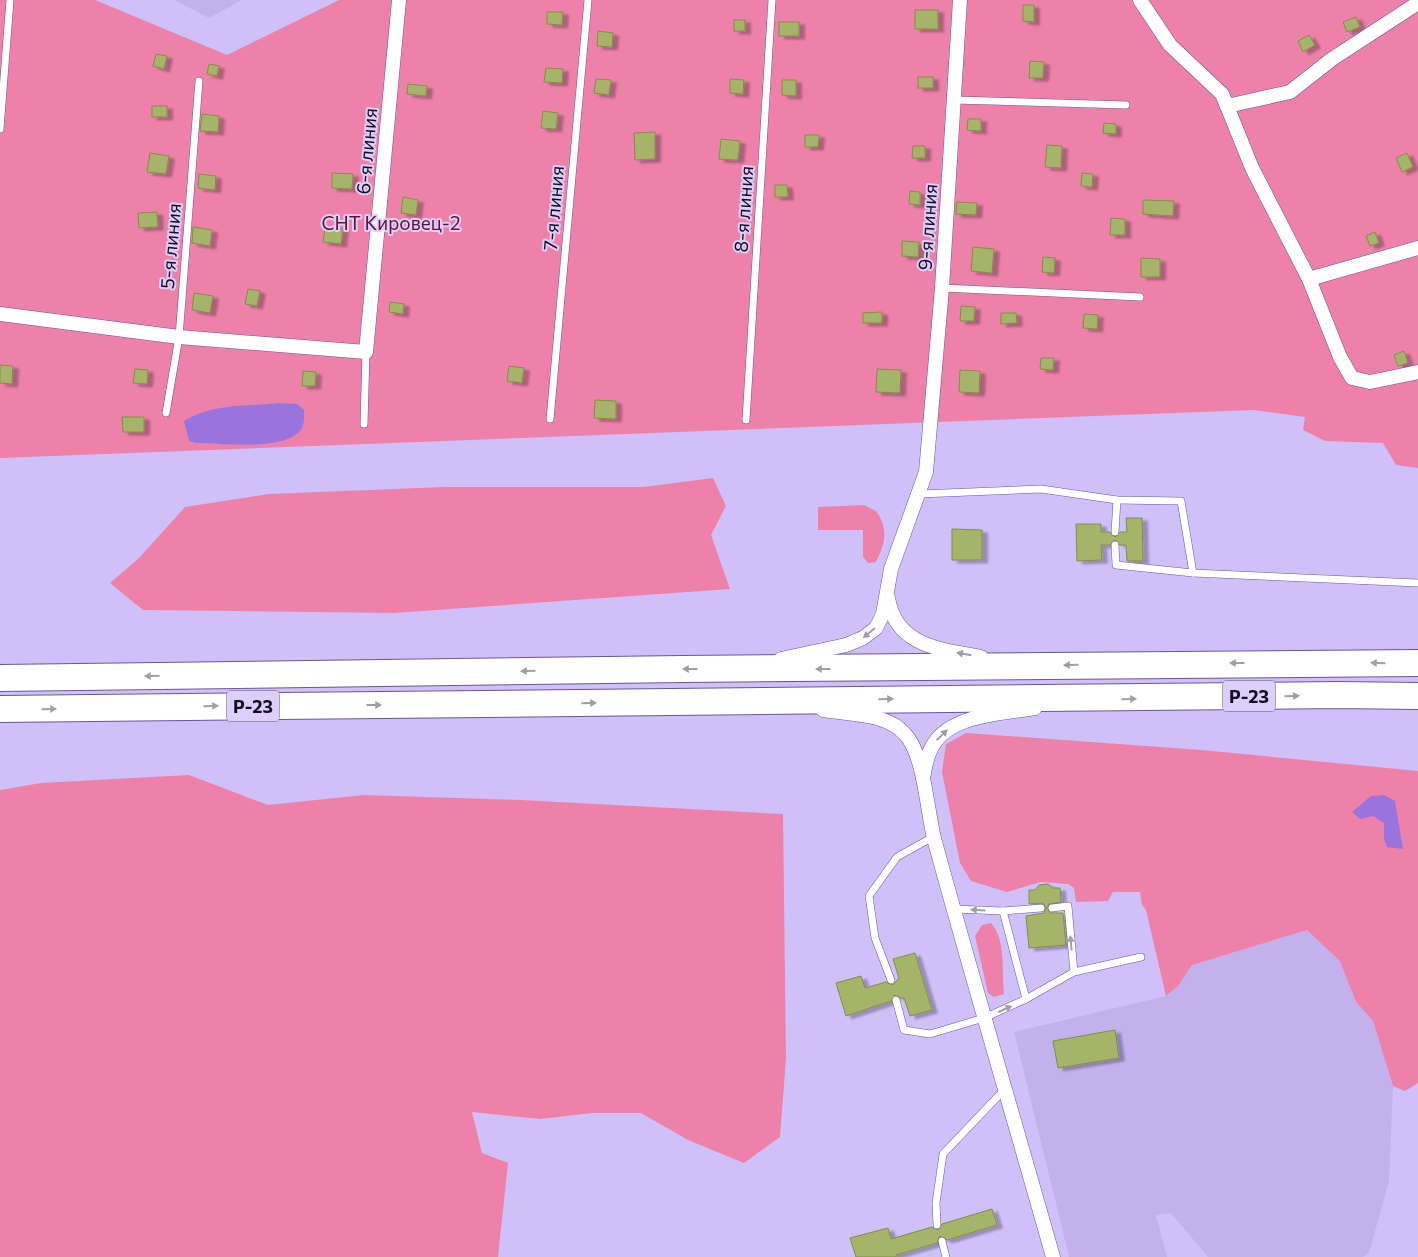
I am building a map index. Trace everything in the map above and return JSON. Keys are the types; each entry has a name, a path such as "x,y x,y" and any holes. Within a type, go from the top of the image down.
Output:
{"highway":[{"name":"Р-23","path":"0,678 1029,665 1418,663"},
{"name":"Р-23","path":"0,709 1338,695 1418,696"}],"street":[{"name":"6-я линия","path":"366,352 399,0"},
{"name":"9-я линия","path":"739,669 846,645 864,638 876,628 883,614 886,590 911,513 920,494 928,457 942,288 960,0"},
{"path":"1140,0 1170,45 1222,94 1252,168 1309,279 1340,357 1352,378 1370,382 1418,372"},
{"path":"1227,106 1290,92 1332,59 1418,4"},
{"path":"1309,279 1418,248"},
{"path":"0,314 178,337 366,352"},
{"path":"886,590 890,612 905,632 916,640 937,649 1029,665"},
{"path":"923,779 930,750 947,730 966,721 1080,699"},
{"path":"767,701 878,718 892,724 905,734 913,747 923,779 933,837 1053,1257"}],"lane":[{"path":"0,129 10,0"},
{"name":"7-я линия","path":"550,419 588,0"},
{"name":"8-я линия","path":"746,420 772,0"},
{"name":"5-я линия","path":"166,412 178,337 199,81"},
{"path":"954,100 1126,104"},
{"path":"942,288 1140,297"},
{"name":"6-я линия","path":"364,424 366,352"},
{"path":"920,494 1040,489 1117,500 1180,501 1193,573"},
{"path":"1115,532 1117,500"},
{"path":"1115,545 1116,564 1193,573 1418,583"},
{"path":"891,980 875,938 869,896 898,857 933,837"},
{"path":"1052,908 1068,906 1074,972"},
{"path":"953,909 1003,911 1040,908"},
{"path":"1003,911 1026,999"},
{"path":"896,1000 904,1030 930,1034 984,1018 1026,999 1074,972 1141,956"},
{"path":"937,1225 936,1203 943,1154 1004,1089"},
{"path":"942,1241 946,1257"}],"shaded area":[{"path":"174,0 242,0 209,18"},
{"path":"278,403 297,404 304,410 302,427 299,432 290,438 279,442 250,445 196,443 189,441 184,421 195,415 218,408"},
{"path":"1384,795 1395,801 1403,849 1387,847 1384,839 1384,823 1373,816 1360,819 1352,812 1371,796"},
{"path":"1307,930 1340,960 1356,1002 1373,1021 1393,1086 1389,1181 1369,1253 1363,1257 1208,1257 1171,1213 1156,1215 1167,1257 1069,1257 1014,1032 1166,996 1178,986 1192,965"}],"green space":[{"name":"СНТ Кировец-2","path":"0,0 95,0 227,55 339,0 1418,0 1418,468 1396,465 1383,443 1325,441 1303,430 1305,417 1253,410 0,458"},
{"path":"713,478 726,506 711,535 730,589 394,613 143,610 110,583 139,558 185,507 269,494 444,487 644,487"},
{"path":"864,505 876,511 883,524 882,549 876,562 868,563 863,557 863,530 818,530 818,507"},
{"path":"966,733 1201,750 1418,771 1418,1083 1405,1091 1393,1086 1373,1021 1356,1002 1340,961 1307,930 1192,965 1178,986 1166,996 1140,892 1113,892 1108,901 1076,902 1074,888 1068,884 1041,882 1007,892 971,881 960,863 942,772 946,744"},
{"path":"189,775 268,805 364,795 521,800 783,814 786,1058 780,1137 744,1163 688,1140 641,1113 592,1113 540,1119 472,1112 482,1153 508,1163 498,1257 0,1257 0,790 41,783"},
{"path":"991,923 999,938 1003,967 1004,994 994,997 988,993 975,936 982,925"}],"building":[{"path":"1023,5 1034,5 1034,22 1023,21"},
{"path":"915,10 938,10 938,29 915,29"},
{"path":"547,12 563,12 562,25 547,24"},
{"path":"1356,17 1360,27 1347,32 1343,22"},
{"path":"734,20 745,20 745,31 734,31"},
{"path":"779,22 799,22 799,36 779,36"},
{"path":"598,31 613,33 612,47 597,46"},
{"path":"1309,35 1315,45 1303,52 1298,41"},
{"path":"156,54 167,56 164,69 153,66"},
{"path":"1030,61 1044,62 1043,78 1029,78"},
{"path":"209,64 219,66 217,76 207,74"},
{"path":"546,68 563,69 562,83 544,82"},
{"path":"918,77 933,77 933,88 918,88"},
{"path":"596,79 611,80 609,95 594,93"},
{"path":"730,79 744,80 743,94 730,93"},
{"path":"782,80 796,80 796,96 782,95"},
{"path":"408,84 427,86 426,96 407,94"},
{"path":"152,106 167,106 167,117 152,117"},
{"path":"543,111 558,113 556,129 541,128"},
{"path":"202,114 219,116 218,132 200,131"},
{"path":"968,119 981,119 981,131 967,130"},
{"path":"1104,123 1116,124 1116,134 1103,133"},
{"path":"655,132 655,159 635,160 634,133"},
{"path":"805,135 819,135 818,147 805,147"},
{"path":"721,139 740,141 738,160 719,159"},
{"path":"1047,145 1062,146 1061,168 1045,167"},
{"path":"913,146 925,146 925,158 912,158"},
{"path":"150,153 169,156 166,174 147,172"},
{"path":"1407,153 1413,167 1402,172 1396,158"},
{"path":"332,173 353,174 352,189 332,188"},
{"path":"1082,173 1093,174 1092,187 1081,186"},
{"path":"199,174 216,176 215,190 198,188"},
{"path":"775,185 787,185 788,197 775,197"},
{"path":"910,191 920,192 920,205 909,204"},
{"path":"403,197 418,200 416,215 401,213"},
{"path":"1143,200 1174,201 1173,216 1143,214"},
{"path":"957,202 977,203 976,215 956,214"},
{"path":"157,212 158,227 139,228 138,213"},
{"path":"1111,218 1125,219 1125,235 1110,235"},
{"path":"193,227 212,230 210,246 192,243"},
{"path":"325,227 343,229 341,244 323,242"},
{"path":"1375,232 1379,243 1370,246 1366,236"},
{"path":"902,241 919,242 918,257 902,256"},
{"path":"973,247 994,249 992,273 971,271"},
{"path":"1043,257 1055,258 1054,273 1042,272"},
{"path":"1141,258 1160,259 1160,277 1141,277"},
{"path":"248,289 260,291 257,306 245,304"},
{"path":"194,293 213,296 210,313 192,310"},
{"path":"390,302 404,304 403,314 389,312"},
{"path":"961,306 975,307 974,321 960,321"},
{"path":"882,312 882,323 863,323 863,313"},
{"path":"1001,313 1016,313 1017,323 1001,324"},
{"path":"1084,314 1098,315 1097,329 1083,328"},
{"path":"1404,351 1408,363 1398,366 1394,355"},
{"path":"1041,358 1054,358 1053,370 1040,369"},
{"path":"0,365 13,366 12,384 0,383"},
{"path":"509,366 524,368 522,383 507,381"},
{"path":"135,369 148,370 147,384 133,383"},
{"path":"877,369 901,370 900,393 876,392"},
{"path":"960,370 980,371 979,393 959,392"},
{"path":"303,371 316,372 315,386 302,386"},
{"path":"595,400 616,401 616,419 594,418"},
{"path":"122,417 144,417 144,432 123,432"},
{"path":"1126,518 1142,518 1143,561 1127,561 1126,545 1120,545 1115,540 1110,545 1101,545 1102,560 1077,561 1076,524 1101,524 1101,532 1110,532 1115,537 1120,532 1127,532"},
{"path":"952,529 982,530 982,560 952,560"},
{"path":"1048,884 1053,888 1060,888 1061,902 1049,904 1047,908 1050,913 1063,913 1066,945 1029,948 1026,916 1044,913 1046,908 1043,903 1029,904 1029,890 1035,890 1039,885"},
{"path":"915,953 932,1010 910,1016 904,998 895,995 891,1001 846,1016 836,983 861,976 865,988 886,982 893,985 899,978 893,959"},
{"path":"1115,1030 1119,1058 1058,1068 1053,1041"},
{"path":"992,1209 997,1225 947,1240 940,1236 937,1243 896,1255 896,1257 856,1257 850,1238 888,1228 891,1239 932,1227 938,1230 942,1224"}]}
